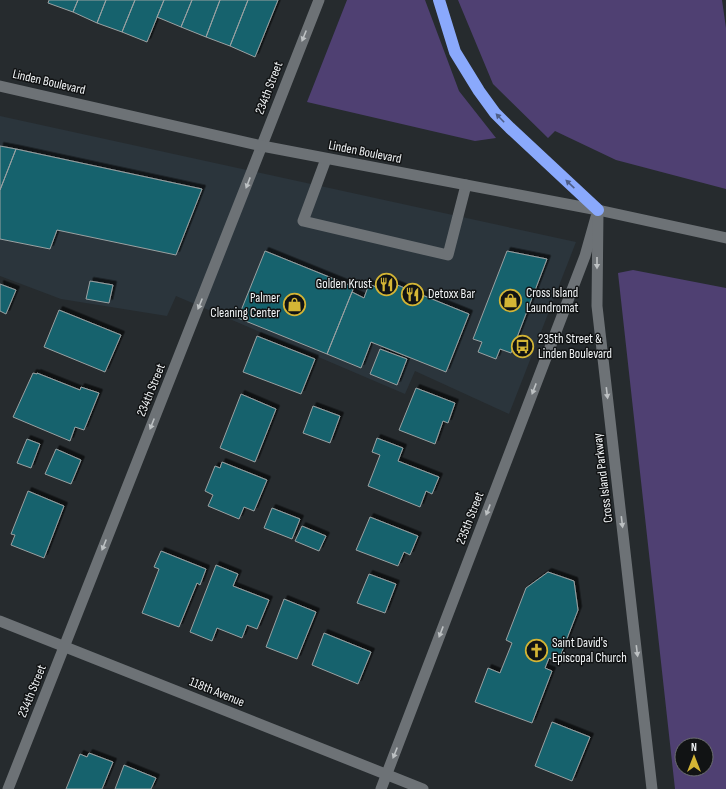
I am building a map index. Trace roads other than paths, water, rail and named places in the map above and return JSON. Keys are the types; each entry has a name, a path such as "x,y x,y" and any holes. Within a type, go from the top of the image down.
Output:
{"highway":[{"path":"439,0 455,52 479,91 495,113 598,210"}],"street":[{"name":"234th Street","path":"8,789 262,146 318,0"},
{"name":"Linden Boulevard","path":"0,86 262,146 598,210 726,238"},
{"path":"326,159 303,221 448,255 466,185"},
{"name":"235th Street","path":"381,789 585,256 598,210"},
{"name":"Cross Island Parkway","path":"598,210 597,306 652,789"},
{"name":"118th Avenue","path":"0,622 423,789"}],"place":[{"name":"Golden Krust","path":"387,284"},
{"name":"Detoxx Bar","path":"412,294"},
{"name":"Cross Island Laundromat","path":"510,300"},
{"name":"Palmer Cleaning Center","path":"295,305"},
{"name":"235th Street & Linden Boulevard","path":"523,346"},
{"name":"Saint David's Episcopal Church","path":"536,650"}]}
